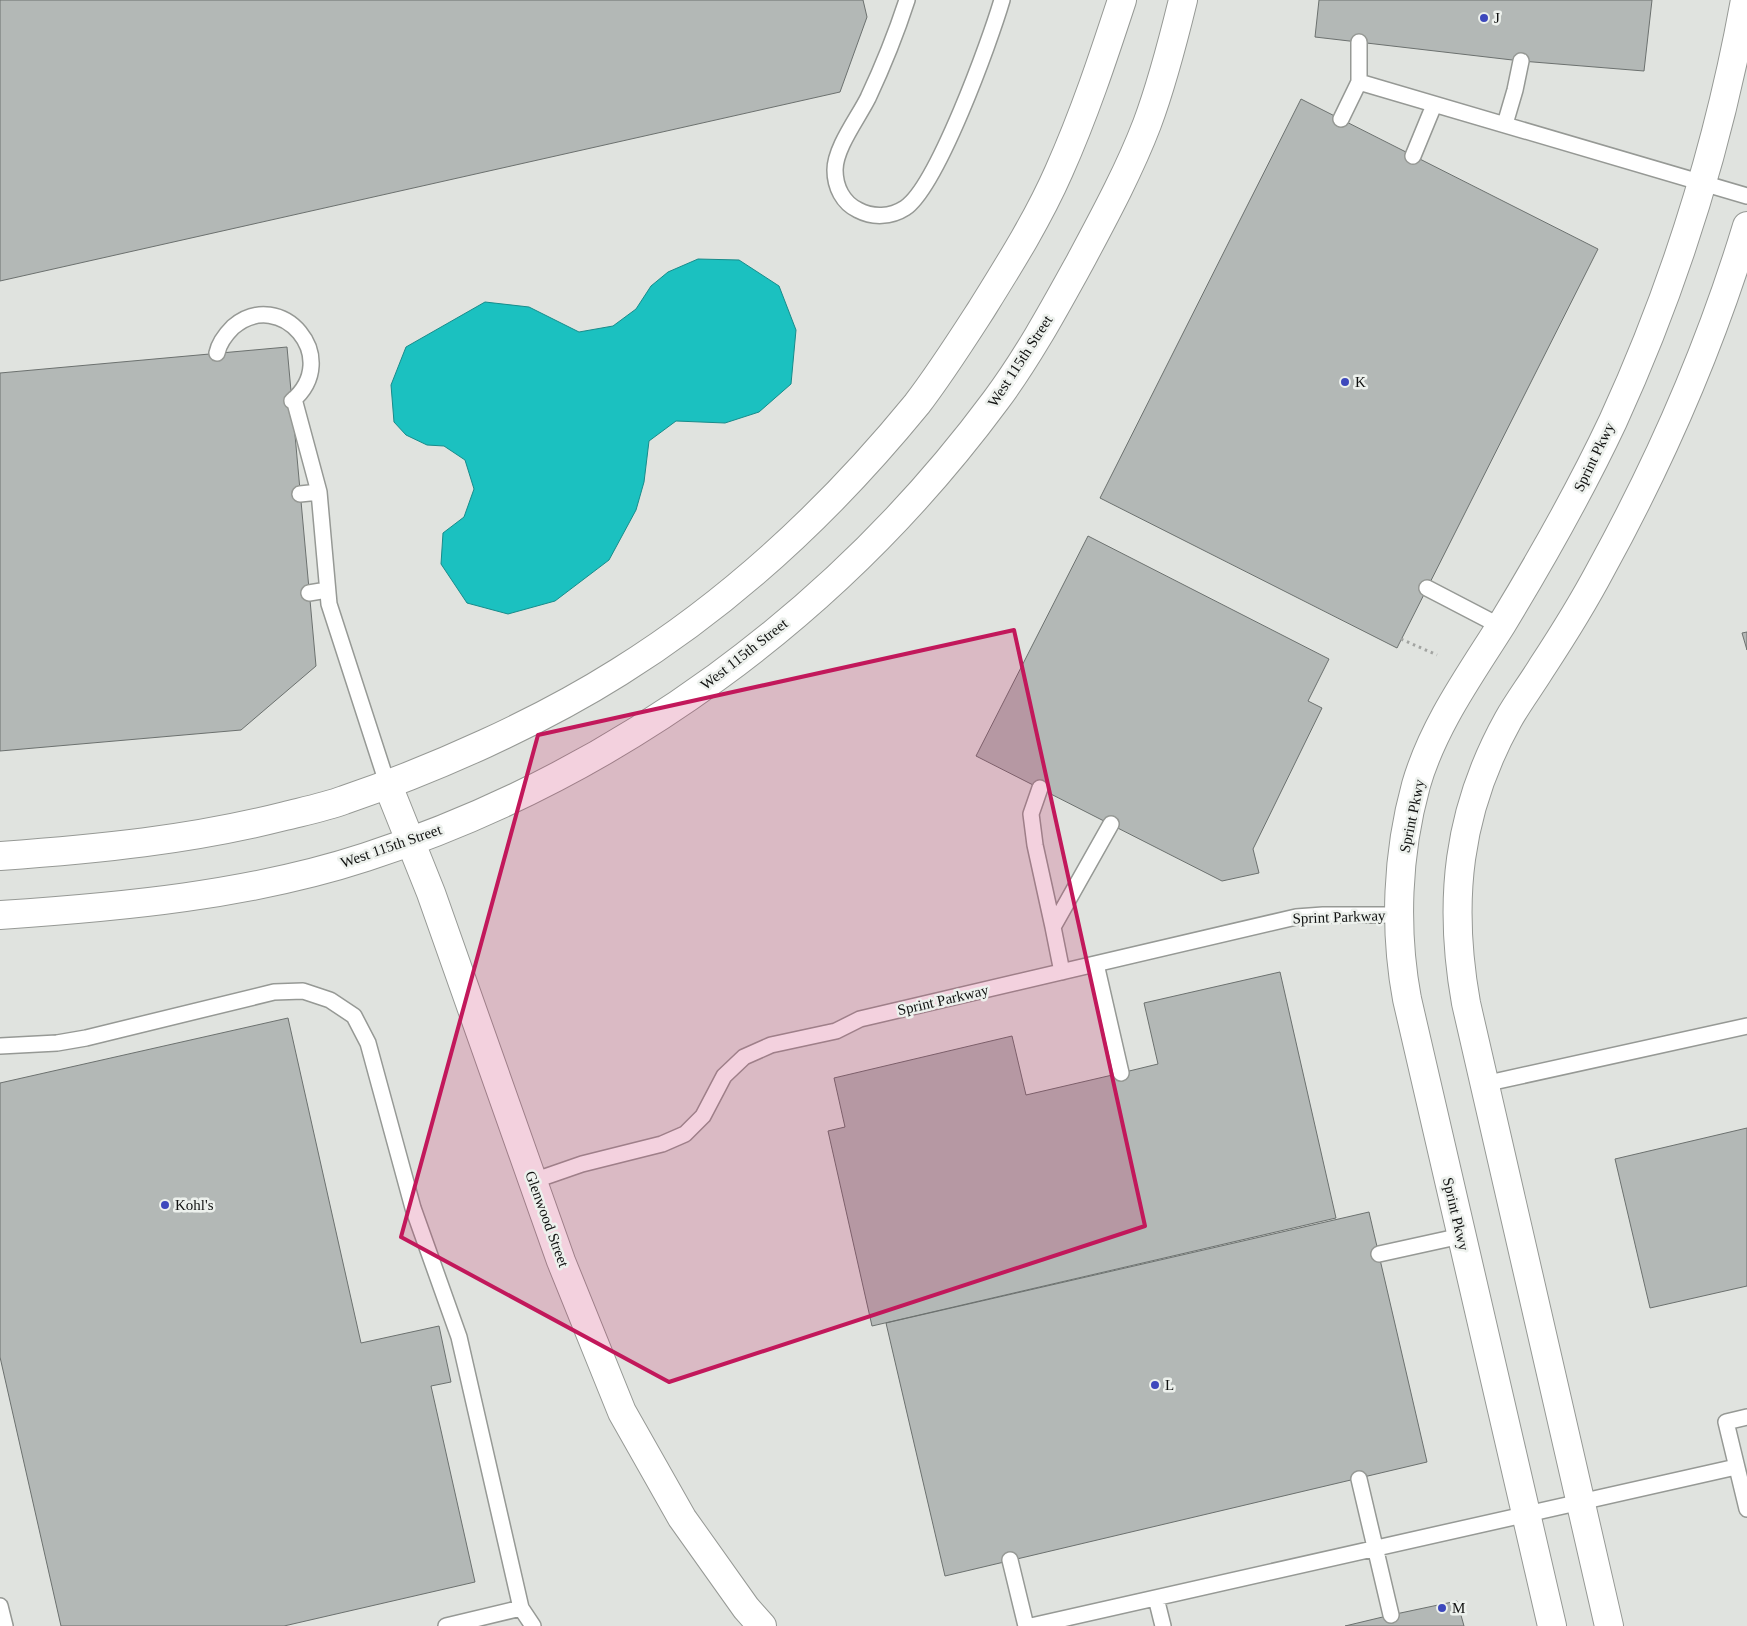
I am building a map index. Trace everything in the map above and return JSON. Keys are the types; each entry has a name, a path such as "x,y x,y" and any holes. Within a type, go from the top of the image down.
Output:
{"street":[{"path":"0,856 92,849 182,838 257,823 342,801 529,723 619,672 710,609 781,549 846,485 918,402 958,346 1011,263 1058,174 1094,85 1122,0"},
{"name":"West 115th Street","path":"0,915 90,910 187,897 294,876 362,858 409,842 522,795 616,746 720,676 844,573 933,480 998,397 1055,308 1104,217 1147,124 1183,0"},
{"name":"Sprint Pkwy","path":"1552,1626 1406,991 1402,968 1399,915 1404,848 1416,784 1441,725 1456,696 1552,540 1612,422 1659,310 1677,262 1701,183 1745,0"},
{"path":"1609,1626 1484,1084 1458,962 1456,909 1461,852 1474,799 1490,754 1508,719 1563,636 1602,569 1663,447 1711,335 1747,226"},
{"name":"Glenwood Street","path":"387,783 431,893 561,1261 622,1412 682,1518 746,1608 762,1626"}],"lane":[{"path":"907,0 897,32 867,99 839,151 835,169 838,188 846,201 857,210 870,215 889,215 906,208 929,179 973,80 1002,0"},
{"path":"1341,119 1359,82 1359,42"},
{"path":"1505,124 1521,60"},
{"path":"1359,82 1747,196"},
{"path":"1413,156 1434,105"},
{"path":"218,353 226,334 238,323 254,317 270,316 289,323 304,336 311,355 310,375 307,384 293,400 319,492 327,590 333,616 387,783"},
{"path":"300,494 319,492"},
{"path":"1427,588 1500,626"},
{"path":"309,593 327,590"},
{"path":"1040,788 1031,814 1035,845 1062,972"},
{"path":"1053,927 1111,824"},
{"name":"Sprint Parkway","path":"533,1181 582,1164 662,1144 686,1134 703,1116 724,1076 744,1057 771,1045 836,1031 860,1019 1296,917 1323,914 1399,915"},
{"path":"1096,964 1121,1073"},
{"path":"0,1046 57,1043 86,1038 274,992 303,991 330,1000 354,1016 368,1043 413,1208 459,1337 521,1608 533,1626"},
{"path":"1484,1084 1747,1026"},
{"path":"1379,1254 1461,1236"},
{"path":"1747,1417 1726,1422 1747,1509"},
{"path":"1032,1626 1736,1467"},
{"path":"1359,1479 1391,1616"},
{"path":"1010,1560 1026,1626"},
{"path":"1156,1598 1163,1626"},
{"path":"0,1606 5,1626"},
{"path":"446,1626 521,1608"}],"path":[{"path":"1401,639 1437,655"}],"highlighted area":[{"path":"1014,630 1145,1226 669,1382 401,1237 538,735"}],"water":[{"path":"698,259 739,260 779,286 796,330 791,384 759,412 725,423 676,421 649,441 644,482 636,510 609,560 555,601 508,614 467,603 441,564 443,533 464,517 474,489 465,460 444,446 427,445 406,435 394,422 391,385 406,347 485,302 529,307 579,332 613,326 636,309 651,286 668,272"}],"building":[{"path":"0,0 863,0 867,17 840,92 0,281"},
{"name":"J","path":"1319,0 1652,0 1644,71 1521,61 1315,37"},
{"name":"K","path":"1301,99 1598,249 1397,648 1100,498"},
{"path":"287,347 316,666 241,730 0,751 0,373"},
{"path":"1088,536 1329,659 1308,701 1322,708 1253,849 1259,873 1222,881 976,756"},
{"path":"1747,632 1747,650 1742,633"},
{"path":"1280,972 1336,1218 872,1326 828,1131 845,1127 834,1078 1012,1036 1026,1095 1121,1073 1158,1064 1144,1003"},
{"name":"Kohl's","path":"288,1018 361,1343 439,1326 451,1382 431,1386 475,1582 284,1626 61,1626 0,1357 0,1083"},
{"path":"1747,1128 1747,1286 1650,1308 1615,1159"},
{"name":"L","path":"1369,1212 1427,1462 945,1576 886,1323"},
{"name":"M","path":"1457,1601 1464,1626 1345,1626 1391,1615"}],"place":[{"name":"J","path":"1484,18"},
{"name":"K","path":"1345,382"},
{"name":"Kohl's","path":"165,1205"},
{"name":"L","path":"1155,1385"},
{"name":"M","path":"1442,1608"}]}
